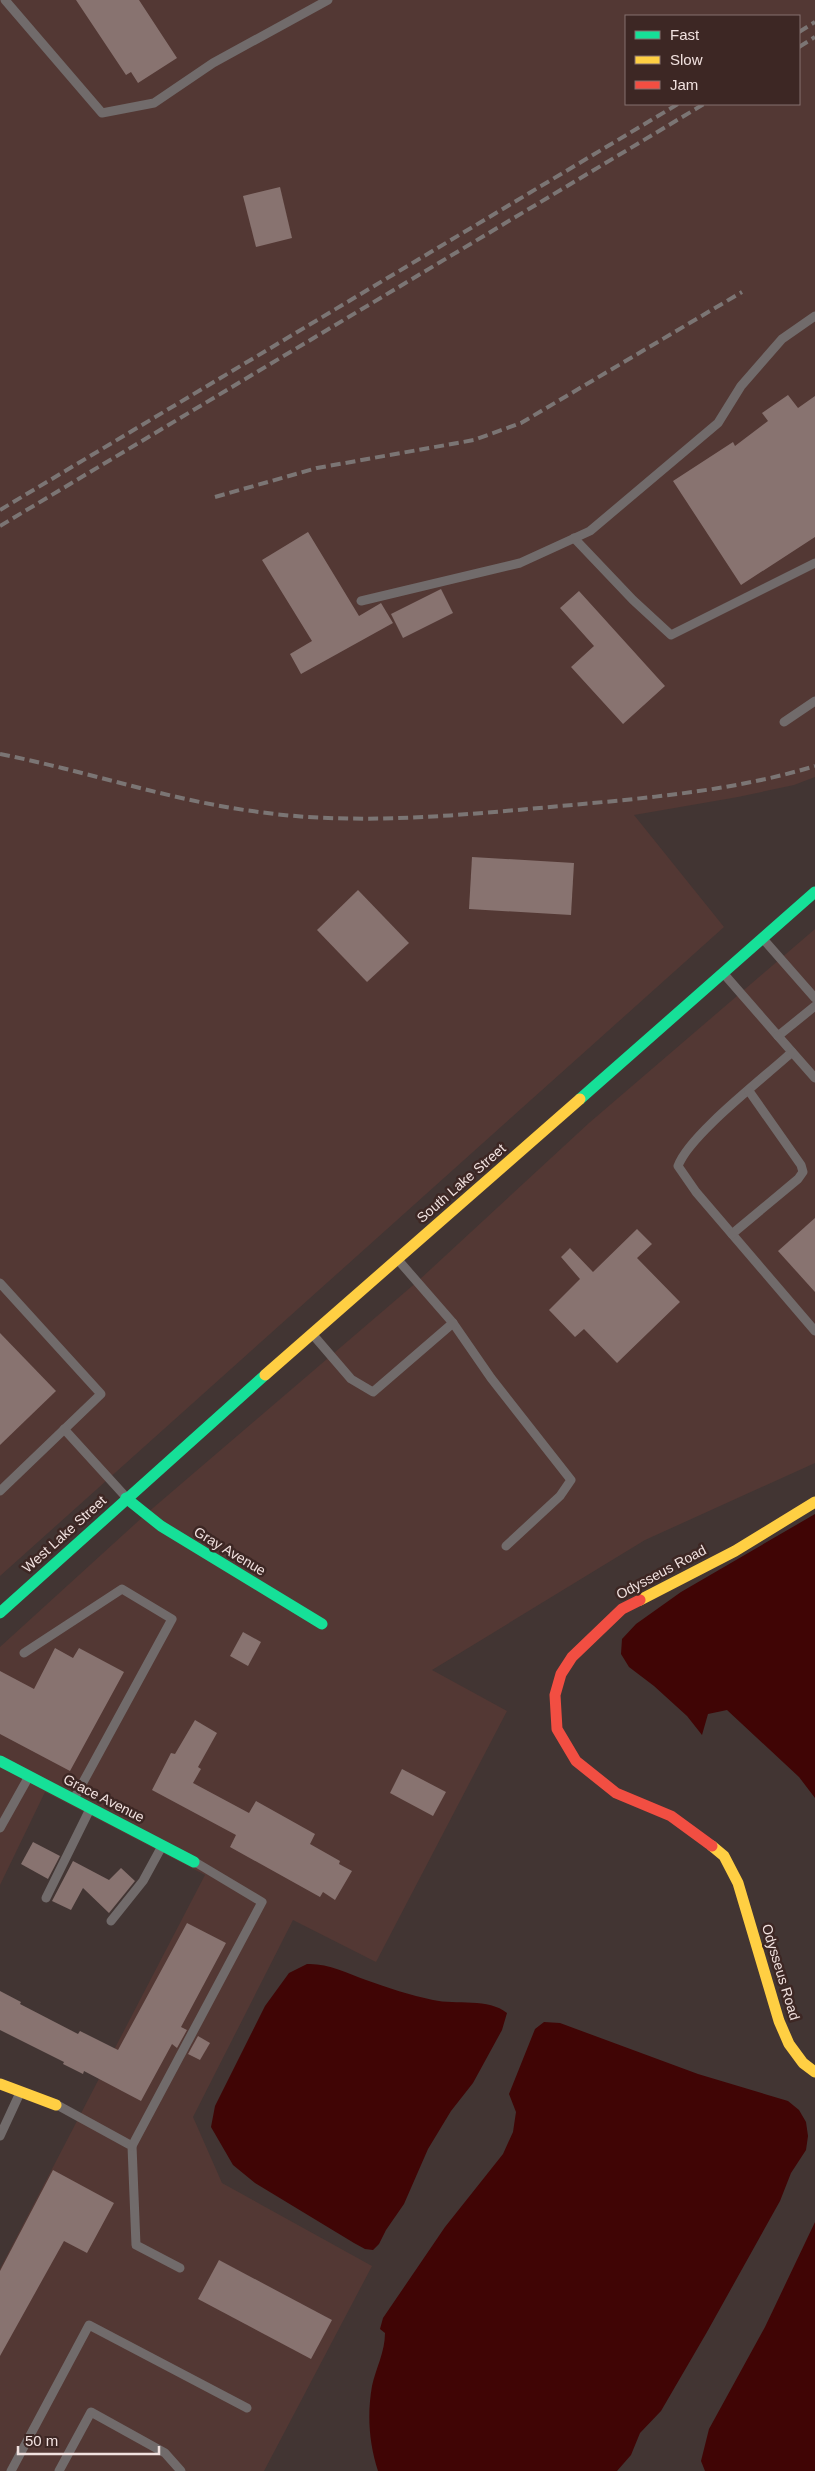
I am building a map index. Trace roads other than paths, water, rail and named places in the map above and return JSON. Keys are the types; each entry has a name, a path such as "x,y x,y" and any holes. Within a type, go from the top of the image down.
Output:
{"street":[{"name":"South Lake Street","path":"126,1498 763,938 813,899"},
{"name":"West Lake Street","path":"0,1613 126,1498"},
{"name":"Gray Avenue","path":"126,1498 161,1526 322,1624"},
{"name":"Odysseus Road","path":"815,1502 735,1551 622,1609 572,1657 561,1674 555,1695 557,1729 576,1761 616,1793 671,1816 698,1834 724,1856 738,1883 779,2021 789,2044 803,2063 815,2072"},
{"name":"Grace Avenue","path":"0,1761 194,1862"},
{"path":"0,2084 56,2105"}],"lane":[{"path":"5,0 102,113 154,104 213,62 328,0"},
{"path":"362,601 520,563 590,531 718,423 741,386 782,339 815,316"},
{"path":"574,538 633,600 671,635 815,563"},
{"path":"784,722 815,701"},
{"path":"763,938 815,998"},
{"path":"723,973 815,1078"},
{"path":"778,1036 815,1006"},
{"path":"792,1052 703,1132 682,1157 678,1166 696,1192 815,1331"},
{"path":"732,1234 798,1179 803,1172 801,1165 749,1091"},
{"path":"398,1259 453,1323 490,1378 571,1480 560,1496 506,1546"},
{"path":"0,1283 100,1394 0,1491"},
{"path":"312,1334 351,1379 373,1392 453,1323"},
{"path":"64,1429 126,1498"},
{"path":"24,1653 122,1589 172,1619 74,1799"},
{"path":"0,1828 29,1776"},
{"path":"46,1898 91,1808"},
{"path":"111,1921 143,1881 162,1845"},
{"path":"180,2268 136,2245 132,2146 262,1902 194,1862"},
{"path":"0,2136 20,2093"},
{"path":"56,2105 132,2146"},
{"path":"11,2471 89,2325 248,2408"},
{"path":"59,2471 91,2412 165,2453 181,2471"}],"railway":[{"path":"800,31 815,22"},
{"path":"800,46 815,37"},
{"path":"0,510 676,105"},
{"path":"0,526 702,105"},
{"path":"215,497 317,468 474,440 521,423 742,292"},
{"path":"0,754 226,807 297,816 372,819 448,816 657,796 753,782 815,766"}]}
